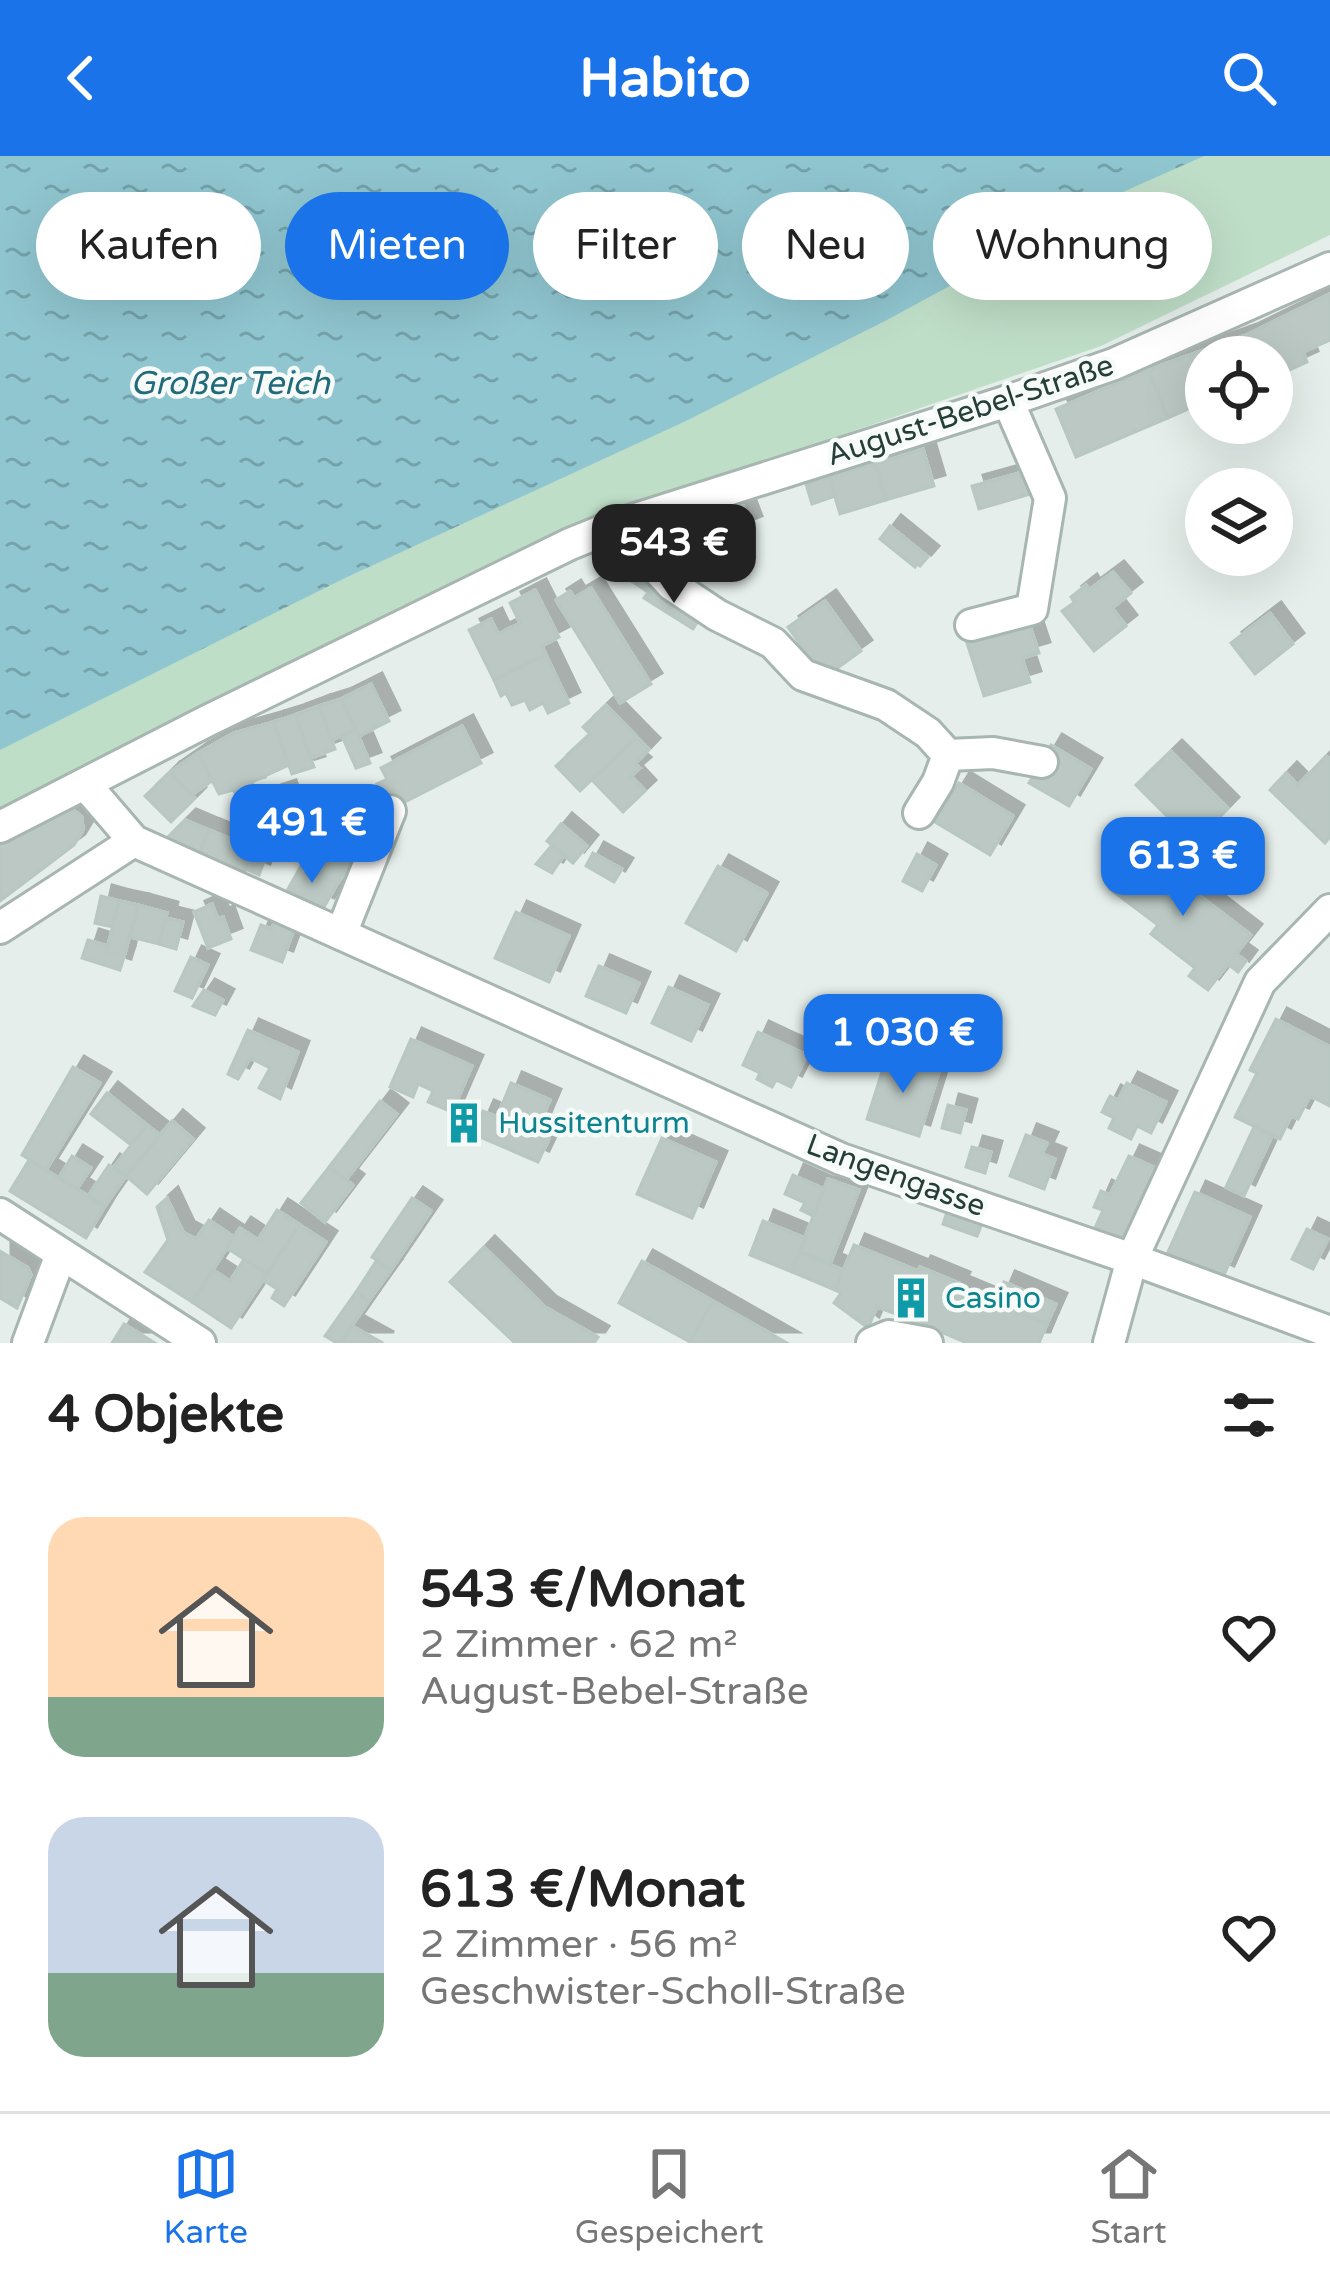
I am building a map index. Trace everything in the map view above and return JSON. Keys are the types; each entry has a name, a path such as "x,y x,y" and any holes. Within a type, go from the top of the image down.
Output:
{"street":[{"name":"August-Bebel-Straße","path":"0,826 548,554 617,525 1114,364 1330,268"},
{"path":"971,625 1032,609 1047,520 1050,498 1008,401"},
{"path":"617,525 672,585 717,615 773,643 802,675 886,705 928,734 948,755 993,753 1042,762"},
{"path":"919,813 948,755"},
{"path":"0,928 134,841 85,784"},
{"path":"340,934 390,811"},
{"name":"Langengasse","path":"134,841 841,1159 1330,1333"},
{"path":"1109,1343 1132,1259 1260,982 1330,910"},
{"path":"0,1214 200,1343"},
{"path":"28,1343 61,1254"},
{"path":"872,1343 889,1336 927,1343"}],"green space":[{"name":"Großer Teich","path":"0,156 1330,156 1330,235 1212,292 1212,192 933,192 933,300 1196,300 1101,346 583,524 0,809"}],"water":[{"name":"Großer Teich","path":"0,156 1204,156 1123,192 933,192 933,295 686,421 345,578 0,750"}],"building":[{"path":"1330,294 1330,340 1303,352 1307,362 1293,368 1293,336 1246,335"},
{"path":"1185,357 1185,410 1168,418 1148,370"},
{"path":"1148,370 1168,418 1076,457 1056,409"},
{"path":"923,449 934,486 886,500 875,463"},
{"path":"875,463 886,500 840,514 829,477"},
{"path":"1026,471 1037,492 979,509 972,486"},
{"path":"829,477 835,496 812,504 806,484"},
{"path":"742,503 751,527 722,538 713,514"},
{"path":"713,514 729,559 679,577 662,532"},
{"path":"890,526 928,557 920,566 915,567 880,539"},
{"path":"633,556 660,575 648,592 621,574"},
{"path":"1113,572 1131,593 1112,608 1126,626 1094,651 1062,611 1086,585 1089,590"},
{"path":"654,583 703,613 693,629 644,598"},
{"path":"591,588 651,684 620,703 556,600 570,591 574,598"},
{"path":"535,590 559,637 542,646 546,655 494,680 469,630 491,619 498,634 520,623 510,603"},
{"path":"825,601 861,651 832,672 813,662 788,627"},
{"path":"1270,613 1293,644 1255,674 1231,643"},
{"path":"1028,620 1039,653 1022,658 1030,682 984,696 966,640"},
{"path":"546,655 569,703 548,713 543,703 530,710 525,700 512,705 506,693 501,696 494,680"},
{"path":"371,684 389,721 359,736 341,699"},
{"path":"341,699 356,730 332,740 319,706"},
{"path":"606,705 637,737 580,791 556,766 590,734 583,727"},
{"path":"319,706 335,749 311,758 295,715"},
{"path":"295,715 314,767 292,774 273,722"},
{"path":"273,722 289,765 252,782 254,788 219,794 198,753 234,733"},
{"path":"462,726 481,763 397,806 392,795 385,799 377,784 387,779 381,768"},
{"path":"356,730 370,763 356,768 342,736"},
{"path":"637,737 649,749 631,776 645,791 623,812 592,780"},
{"path":"1051,745 1091,769 1069,806 1029,783"},
{"path":"1171,751 1228,808 1194,843 1136,785"},
{"path":"198,753 212,781 191,795 169,773"},
{"path":"1326,756 1330,759 1330,837 1325,843 1270,790 1286,773 1298,785"},
{"path":"169,773 195,798 171,822 145,796"},
{"path":"959,783 1013,816 990,855 935,822"},
{"path":"285,791 294,818 261,829 252,802"},
{"path":"62,806 82,817 83,830 74,845 0,901 0,839"},
{"path":"327,813 358,855 351,865 335,854 313,823"},
{"path":"185,820 209,830 197,859 162,843"},
{"path":"561,824 587,846 573,863 547,841"},
{"path":"209,830 234,840 222,870 197,859"},
{"path":"269,834 277,848 267,854 259,875 245,869 256,840"},
{"path":"234,840 254,848 242,878 222,870"},
{"path":"552,845 564,855 552,873 536,864"},
{"path":"1140,850 1251,935 1236,954 1246,961 1238,972 1228,964 1208,990 1189,976 1195,968 1151,934 1158,925 1110,889"},
{"path":"593,853 622,869 614,882 586,866"},
{"path":"335,854 351,865 337,884 320,874"},
{"path":"917,854 936,865 922,891 903,881"},
{"path":"302,864 337,884 323,909 288,889"},
{"path":"718,866 767,893 736,951 686,923"},
{"path":"101,896 119,901 113,927 95,923"},
{"path":"119,901 138,905 124,957 106,953"},
{"path":"212,904 231,939 208,948 194,912"},
{"path":"138,905 167,913 159,944 130,937"},
{"path":"516,912 569,936 549,982 495,958"},
{"path":"276,917 296,924 282,962 251,950 261,925 272,929"},
{"path":"166,918 183,922 176,949 159,944"},
{"path":"88,940 108,946 106,953 124,957 120,970 82,958"},
{"path":"191,957 208,965 192,998 175,991"},
{"path":"599,966 639,983 626,1013 586,996"},
{"path":"669,987 708,1005 691,1041 652,1023"},
{"path":"204,990 223,1000 215,1015 193,1006"},
{"path":"1276,1019 1330,1047 1330,1106 1310,1096 1298,1119 1291,1116 1280,1139 1235,1117 1257,1073 1250,1070"},
{"path":"248,1030 298,1052 280,1099 259,1088 270,1068 250,1058 238,1079 228,1074"},
{"path":"758,1032 807,1055 791,1087 776,1080 772,1087 757,1079 760,1073 743,1065"},
{"path":"411,1039 472,1066 452,1112 428,1102 433,1091 418,1084 413,1097 390,1087"},
{"path":"887,1056 939,1072 919,1136 867,1119"},
{"path":"73,1067 100,1083 46,1170 22,1155"},
{"path":"511,1083 550,1100 536,1133 549,1139 538,1162 473,1134 483,1111 497,1117"},
{"path":"1127,1083 1166,1102 1151,1133 1137,1126 1131,1139 1109,1128 1114,1118 1102,1112 1110,1096 1118,1100"},
{"path":"107,1093 147,1125 131,1145 91,1114"},
{"path":"380,1101 397,1114 346,1180 329,1167"},
{"path":"948,1105 966,1110 960,1133 942,1128"},
{"path":"172,1121 193,1139 147,1194 126,1176"},
{"path":"147,1125 160,1135 126,1176 113,1168"},
{"path":"1254,1127 1272,1136 1244,1196 1226,1187"},
{"path":"1026,1135 1047,1143 1042,1154 1055,1159 1044,1189 1010,1176"},
{"path":"662,1138 716,1162 692,1218 637,1194"},
{"path":"972,1147 991,1152 985,1173 966,1167"},
{"path":"72,1156 91,1168 77,1189 59,1178"},
{"path":"1129,1156 1156,1168 1122,1241 1095,1228 1103,1210 1094,1207 1101,1191 1110,1195"},
{"path":"29,1160 105,1206 86,1238 10,1191"},
{"path":"109,1165 126,1176 105,1206 88,1196"},
{"path":"329,1167 353,1185 325,1222 301,1203"},
{"path":"793,1175 824,1189 813,1216 801,1210 805,1203 785,1194"},
{"path":"828,1179 859,1190 830,1264 799,1252"},
{"path":"1195,1192 1250,1217 1223,1277 1168,1252"},
{"path":"167,1198 183,1232 196,1239 209,1220 234,1237 192,1302 145,1272 168,1240 157,1207"},
{"path":"412,1198 431,1211 391,1270 372,1257"},
{"path":"948,1209 983,1221 977,1236 943,1224"},
{"path":"277,1210 300,1225 267,1274 227,1248 240,1228 258,1240"},
{"path":"763,1221 805,1238 792,1272 750,1255"},
{"path":"300,1225 326,1242 284,1306 272,1298 277,1289 263,1280"},
{"path":"1307,1229 1328,1239 1313,1269 1292,1259"},
{"name":"Casino","path":"854,1245 918,1271 920,1267 1047,1324 1039,1343 967,1343 897,1320 899,1315 877,1307 868,1328 834,1303"},
{"path":"484,1247 545,1307 598,1337 594,1343 515,1343 450,1282"},
{"path":"0,1251 28,1268 31,1275 17,1308 0,1298"},
{"path":"799,1252 843,1270 835,1290 792,1272"},
{"path":"244,1259 267,1274 231,1328 192,1302 213,1270 230,1281"},
{"path":"377,1260 391,1270 369,1301 356,1292"},
{"path":"642,1261 713,1301 690,1342 619,1303"},
{"path":"1004,1282 1056,1304 1047,1324 995,1303"},
{"path":"356,1292 369,1301 337,1343 325,1336"},
{"path":"713,1301 787,1343 690,1342"},
{"path":"124,1324 155,1343 112,1343"},
{"path":"352,1326 383,1343 341,1343"}],"place":[{"name":"Hussitenturm","path":"464,1123"},
{"name":"Casino","path":"911,1298"}]}
